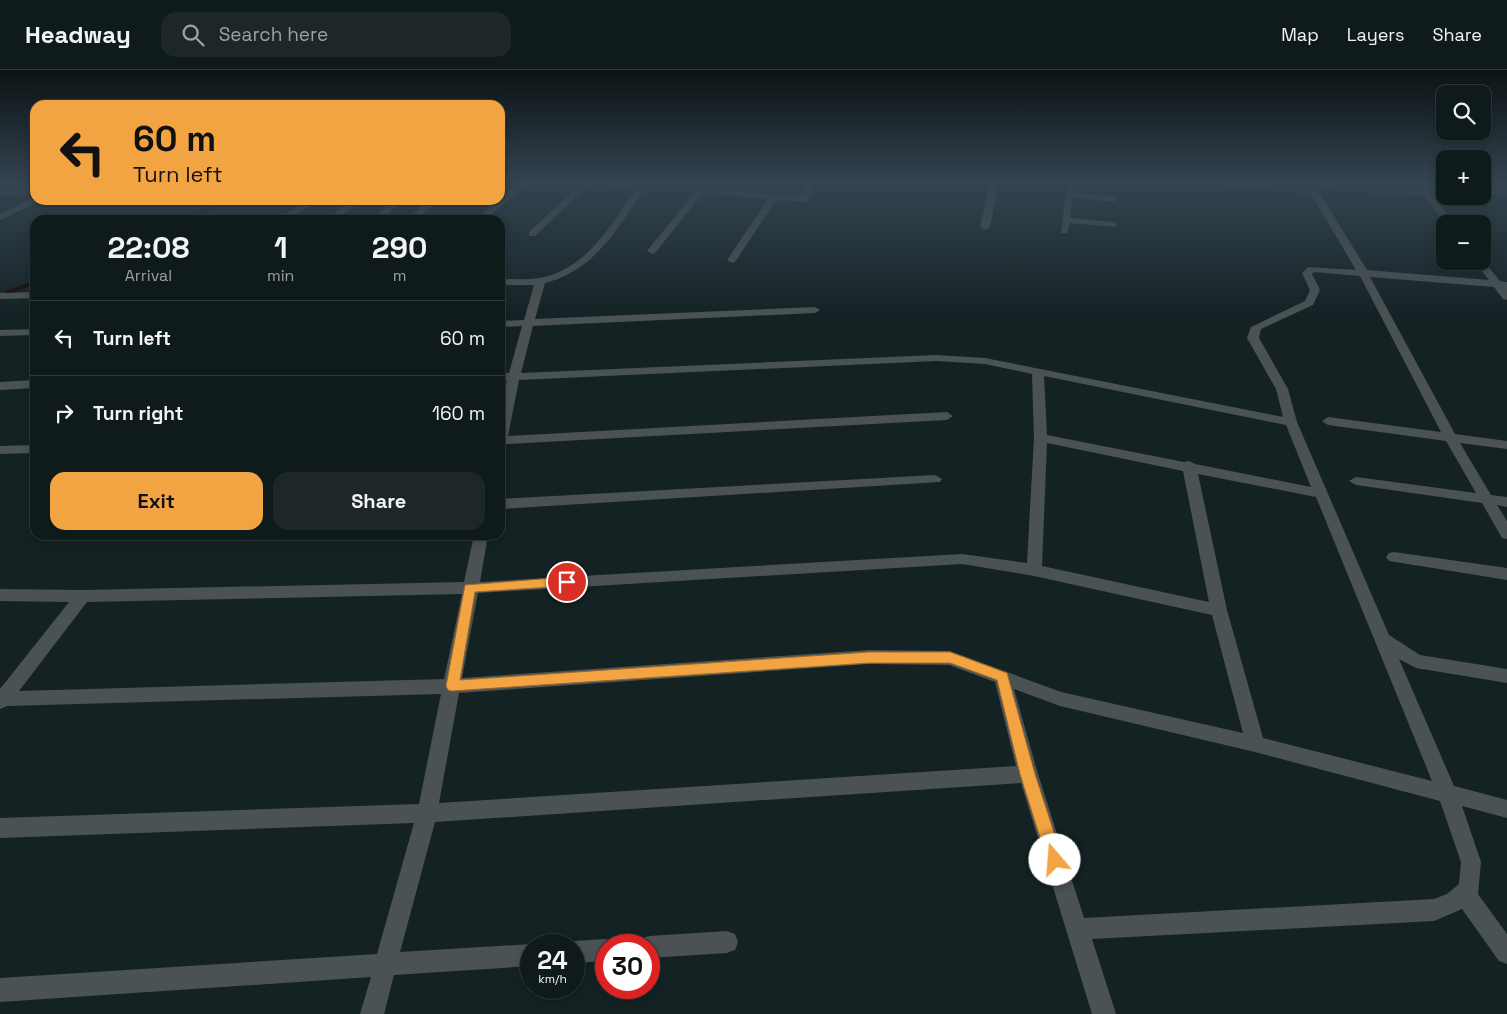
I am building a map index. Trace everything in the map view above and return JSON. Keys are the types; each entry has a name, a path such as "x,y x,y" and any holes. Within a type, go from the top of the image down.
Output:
{"street":[{"path":"532,234 538,228"},
{"path":"505,282 540,281 568,272 585,262 611,228"},
{"path":"652,251 672,228"},
{"path":"732,260 753,228"},
{"path":"1336,228 1364,274 1450,438 1507,534"},
{"path":"1077,929 1434,910 1454,902 1469,889 1472,862 1447,793 1291,422 1282,389 1253,338 1256,327 1310,303 1315,290 1308,270 1319,268 1364,274 1502,284"},
{"path":"1488,270 1502,284 1507,297"},
{"path":"505,419 514,377 540,281"},
{"path":"0,296 30,295"},
{"path":"505,324 815,310"},
{"path":"0,333 30,332"},
{"path":"505,377 936,358 985,362 1291,422"},
{"path":"1034,570 1041,438 1038,372"},
{"path":"0,386 30,384"},
{"path":"505,442 947,416"},
{"path":"1328,421 1507,445"},
{"path":"1041,438 1322,494"},
{"path":"0,450 30,449"},
{"path":"1189,466 1219,610 1255,744"},
{"path":"505,504 935,479"},
{"path":"1356,481 1507,502"},
{"path":"372,1014 427,813 469,588 480,540"},
{"path":"1394,557 1507,574"},
{"path":"0,595 83,596 469,588 938,559 977,560 1034,570 1219,610"},
{"path":"1,701 83,596"},
{"path":"1383,640 1416,661 1507,676"},
{"path":"1,701 452,686 914,656 950,658 1060,699 1255,744 1507,809"},
{"path":"1002,676 1028,774 1104,1014"},
{"path":"0,828 427,813 1028,774"},
{"path":"1464,894 1507,953"},
{"path":"660,946 727,942"},
{"path":"0,990 520,957"}],"waterway":[{"path":"7,293 30,284"}],"route":[{"path":"567,582 469,588 452,686 869,657 914,656 950,658 1002,676 1028,774 1055,860"}]}
